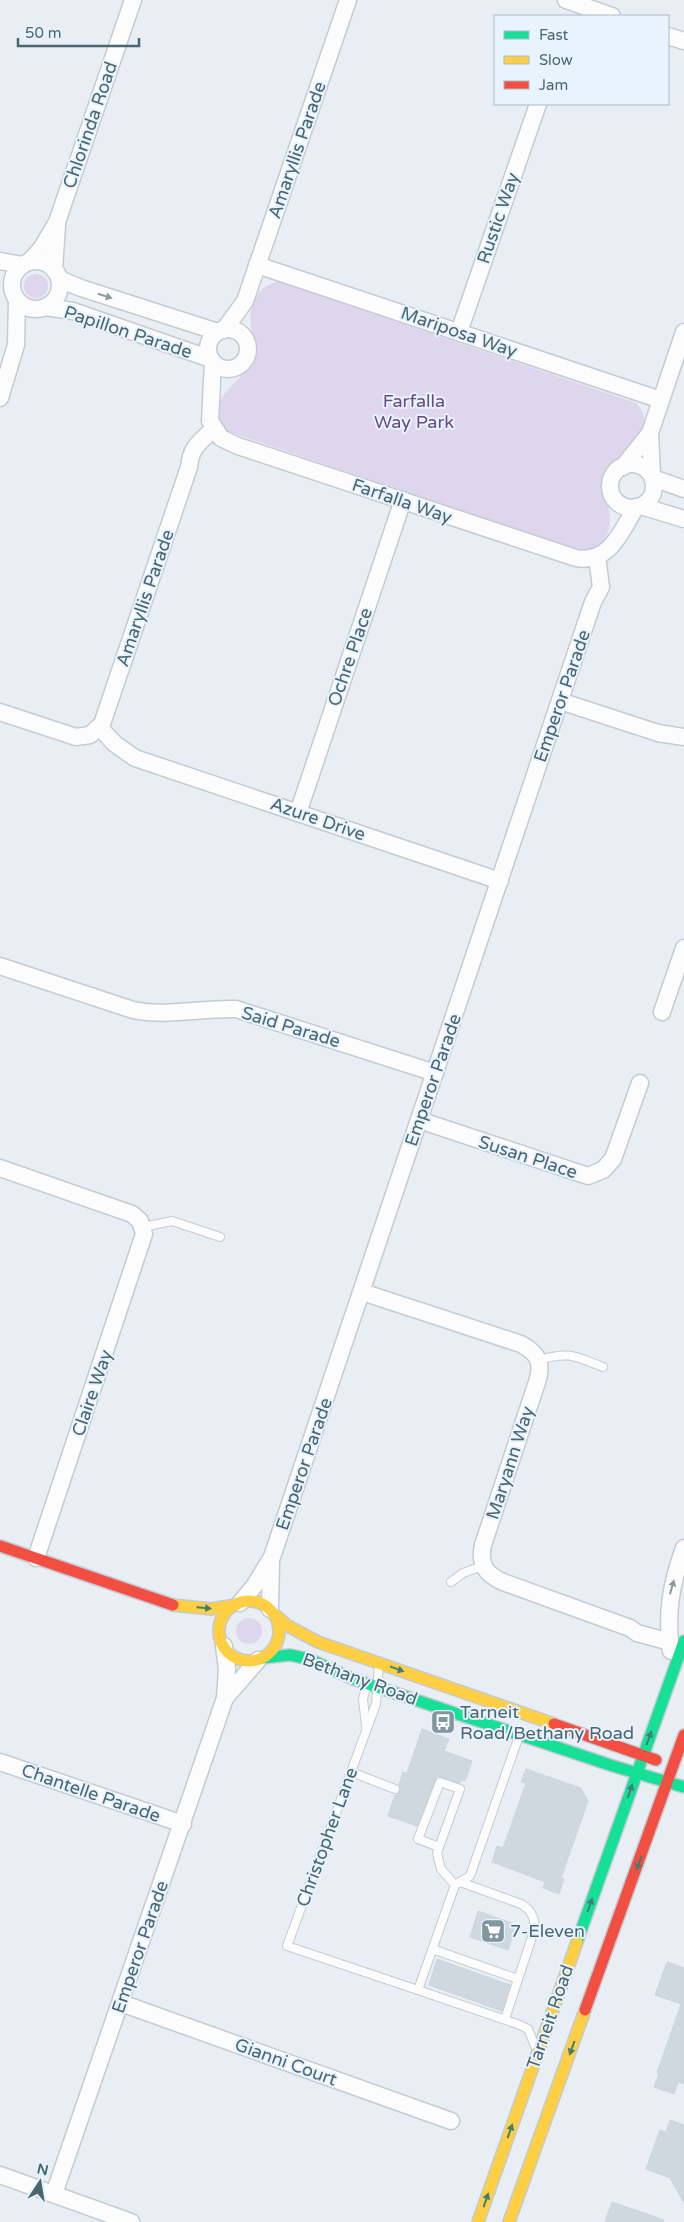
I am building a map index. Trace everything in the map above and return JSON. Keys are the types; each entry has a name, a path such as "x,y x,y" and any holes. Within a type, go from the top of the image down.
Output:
{"street":[{"name":"Chlorinda Road","path":"26,263 41,249 57,222 133,0"},
{"name":"Amaryllis Parade","path":"246,340 245,301 348,0"},
{"path":"569,6 608,15"},
{"path":"669,36 684,42"},
{"name":"Rustic Way","path":"459,332 538,105"},
{"name":"Chlorinda Road","path":"57,222 57,274"},
{"path":"0,261 44,262 57,274 59,292 56,299 42,308 16,345 0,398"},
{"path":"16,345 10,294 12,281 17,269 26,263"},
{"name":"Mariposa Way","path":"257,265 661,400"},
{"name":"Papillon Parade","path":"57,274 81,288 221,331"},
{"path":"10,294 27,308 42,308"},
{"name":"Amaryllis Parade","path":"221,331 245,301"},
{"name":"Papillon Parade","path":"42,308 73,311 212,360"},
{"path":"212,398 236,368 246,359 248,346 246,340 237,331 221,331 210,341 208,347 212,360 210,414 217,434"},
{"path":"684,332 650,433 614,475 610,487 614,499 624,506 639,507 684,519"},
{"path":"212,360 224,369 236,368"},
{"path":"591,559 607,552 639,507 651,497 654,491 650,433"},
{"name":"Amaryllis Parade","path":"95,731 104,720 190,468 217,434"},
{"name":"Farfalla Way","path":"217,434 247,449 562,555 591,559"},
{"path":"623,466 629,464 642,466 652,477 684,489"},
{"path":"612,493 616,515 614,541"},
{"name":"Ochre Place","path":"298,813 403,500"},
{"name":"Emperor Parade","path":"238,1604 255,1585 272,1557 362,1292 593,602 591,559"},
{"path":"560,701 658,733 684,737"},
{"path":"0,712 76,737 95,731"},
{"name":"Azure Drive","path":"95,731 135,758 500,881"},
{"path":"662,1012 684,948"},
{"name":"Said Parade","path":"0,966 133,1010 152,1014 217,1008 236,1009 435,1073"},
{"name":"Susan Place","path":"419,1120 588,1176 603,1170 613,1159 640,1083"},
{"path":"0,1168 132,1214 140,1220 142,1227"},
{"name":"Claire Way","path":"36,1558 142,1244 144,1234 142,1227"},
{"path":"362,1292 521,1344 531,1350 539,1360"},
{"name":"Maryann Way","path":"483,1566 481,1554 483,1545 537,1382 540,1372 539,1360"},
{"path":"0,1546 172,1605 211,1609 256,1602 271,1611 279,1629 278,1638 270,1653 260,1659 242,1660 228,1652 205,1628"},
{"name":"Tarneit Road","path":"478,2222 673,1670 677,1641 669,1624 670,1593 684,1548"},
{"name":"Emperor Parade","path":"271,1611 272,1557"},
{"path":"483,1566 493,1577 502,1582 630,1628 637,1633 677,1641"},
{"path":"222,1644 220,1632 224,1616 238,1604"},
{"path":"172,1605 192,1618"},
{"name":"Bethany Road","path":"271,1611 288,1626 312,1639 380,1662 636,1773 684,1788"},
{"path":"630,1628 650,1628 669,1624"},
{"name":"Emperor Parade","path":"54,2194 225,1698 227,1669 222,1644"},
{"name":"Bethany Road","path":"260,1659 278,1655 299,1656 373,1685 642,1756 684,1771"},
{"name":"Emperor Parade","path":"225,1698 260,1659"},
{"name":"Tarneit Road","path":"509,2222 684,1735"},
{"name":"Chantelle Parade","path":"0,1762 183,1824"},
{"name":"Gianni Court","path":"121,2004 451,2121"},
{"path":"0,2175 131,2222"}],"lane":[{"path":"142,1227 172,1221 220,1237"},
{"path":"539,1360 561,1354 603,1367"},
{"path":"451,1582 463,1573 483,1566"},
{"name":"Christopher Lane","path":"366,1728 363,1699 373,1685 380,1662"},
{"name":"Christopher Lane","path":"373,1685 376,1704 287,1946 418,1990"},
{"path":"518,1723 470,1876 458,1884 432,1948 418,1990 505,2019 528,2029 538,2053"},
{"path":"351,1772 395,1789"},
{"path":"439,1847 418,1839 440,1782 460,1789 437,1853 441,1869 458,1884 530,1909 534,1918 535,1928 505,2019"},
{"path":"432,1948 518,1979"}],"green space":[{"path":"36,274 45,277 48,286 45,295 36,298 27,295 24,286 27,277"},
{"name":"Farfalla Way Park","path":"280,282 636,403 643,413 644,423 636,441 607,474 604,483 610,522 608,532 602,541 591,551 570,548 227,431 219,420 218,409 227,391 251,366 255,358 256,347 250,320 253,304 260,291 272,283"},
{"path":"249,1618 258,1622 262,1631 258,1640 249,1644 240,1640 236,1631 240,1622"}],"building":[{"path":"422,1729 449,1739 444,1751 472,1761 465,1781 461,1780 460,1783 437,1776 417,1826 388,1816 395,1795 400,1791 399,1785 403,1772 407,1773"},
{"path":"526,1769 581,1788 588,1801 561,1878 564,1879 559,1894 543,1888 545,1882 492,1862 497,1846 503,1848 526,1783 521,1782"},
{"name":"7-Eleven","path":"478,1911 517,1925 508,1950 470,1937"},
{"path":"437,1959 510,1985 502,2011 429,1985"},
{"path":"667,1962 684,1968 684,2084 678,2082 674,2094 654,2087 681,2004 655,1995"},
{"path":"670,2120 684,2125 684,2203 670,2178 646,2169 660,2130 666,2132"},
{"path":"612,2202 664,2220 663,2222 605,2222"}],"traffic: fast":[{"path":"577,1942 684,1641"},
{"path":"262,1658 290,1655 309,1659 353,1679 613,1766 684,1787"}],"traffic: slow":[{"path":"249,1601 266,1606 274,1614 279,1631 274,1648 266,1656 249,1661 232,1656 224,1648 219,1631 224,1614 232,1606 249,1601"},
{"path":"173,1605 211,1609 236,1605"},
{"path":"273,1613 288,1626 318,1642 554,1724"},
{"path":"478,2222 577,1942"},
{"path":"509,2222 585,2010"}],"traffic: jam":[{"path":"0,1546 173,1605"},
{"path":"554,1724 656,1760"},
{"path":"585,2010 684,1735"}],"place":[{"name":"Tarneit Road/Bethany Road","path":"443,1722"},
{"name":"7-Eleven","path":"493,1931"}]}
